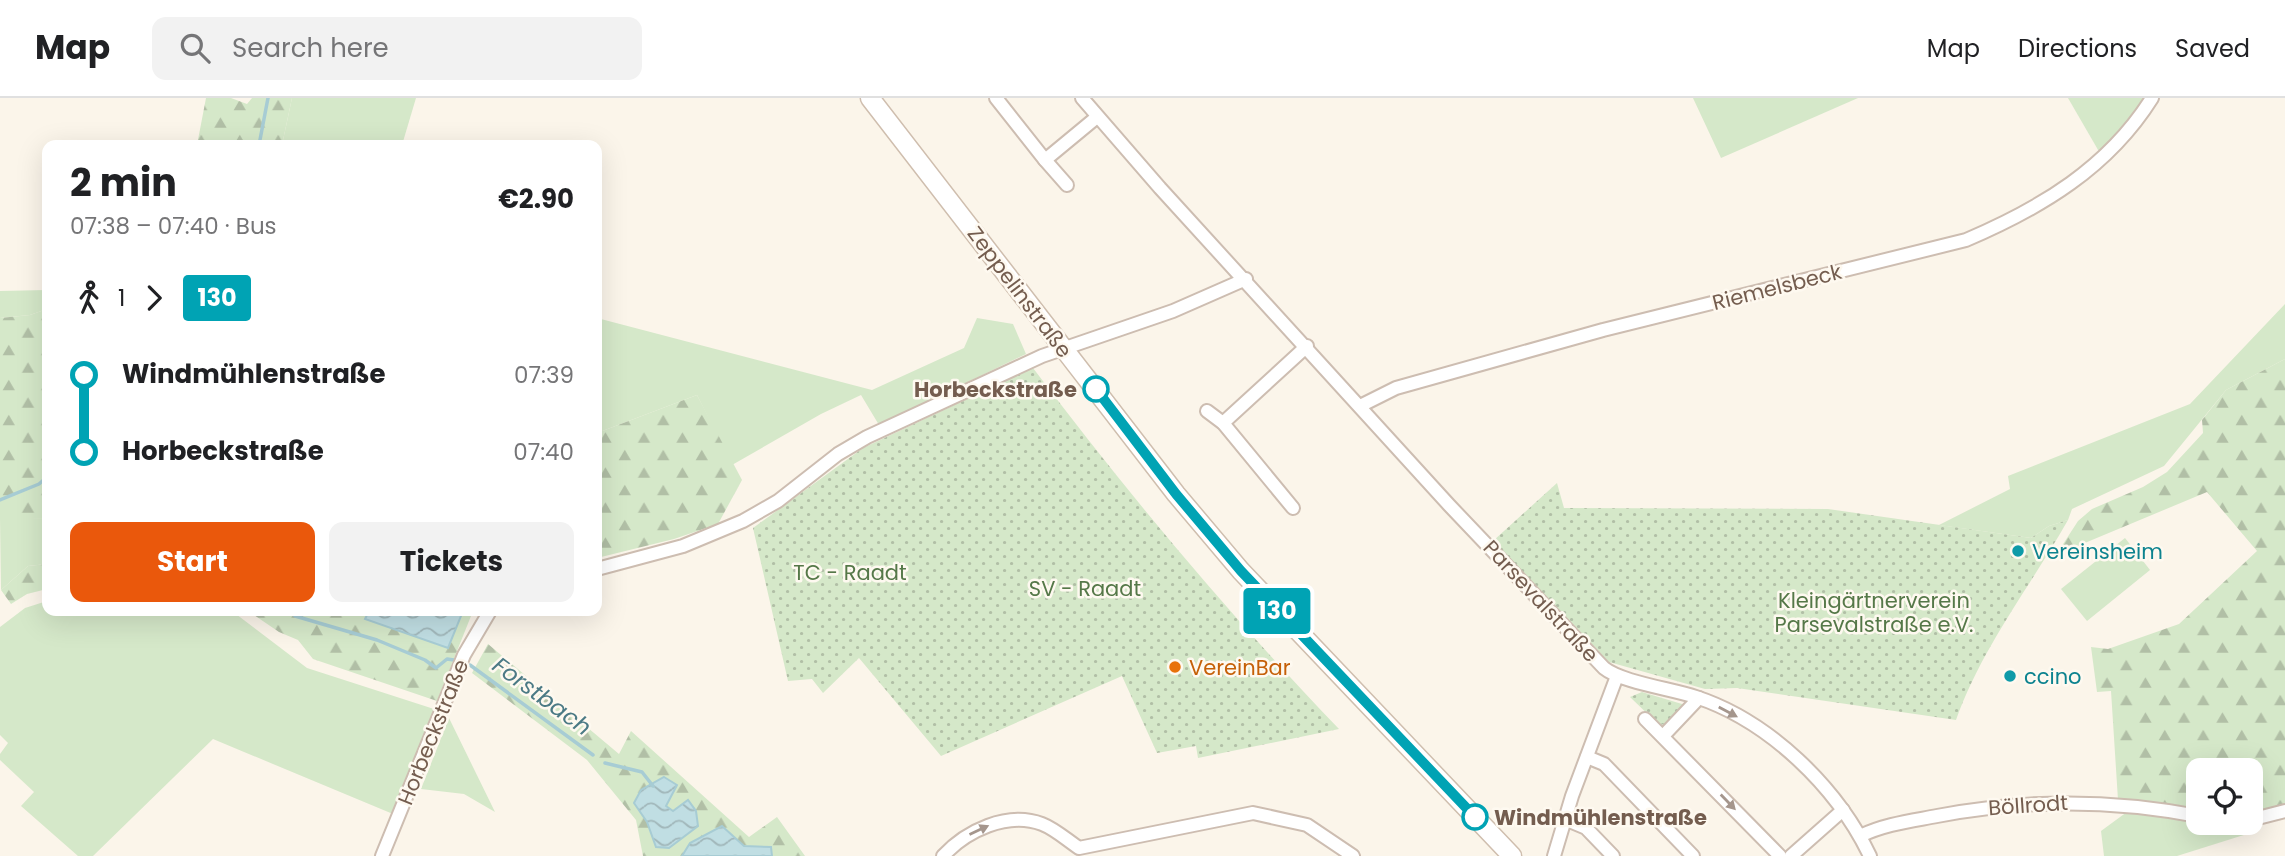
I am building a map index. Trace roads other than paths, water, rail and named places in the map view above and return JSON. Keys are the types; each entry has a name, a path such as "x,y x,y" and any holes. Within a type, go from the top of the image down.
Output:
{"main road":[{"name":"Zeppelinstraße","path":"870,98 1062,348 1241,571 1327,666 1512,856"}],"street":[{"path":"996,98 1067,185"},
{"name":"Parsevalstraße","path":"1082,98 1362,405 1449,505 1604,668 1617,676 1699,698 1757,728 1788,751 1843,810 1870,856"},
{"name":"Riemelsbeck","path":"1362,405 1396,388 1603,330 1966,240 2022,216 2064,190 2140,116 2152,98"},
{"path":"1045,160 1097,117"},
{"path":"602,568 683,546 743,521 778,501 838,454 867,437 1062,348 1173,311 1246,279"},
{"path":"1223,423 1307,346"},
{"path":"1207,411 1223,423 1293,508"},
{"name":"Horbeckstraße","path":"382,856 464,655 487,616"},
{"path":"1554,856 1567,820 1572,796 1617,676"},
{"path":"1664,735 1699,698"},
{"path":"1645,719 1664,735 1780,856"},
{"path":"1587,757 1604,764 1693,856"},
{"name":"Böllrodt","path":"1860,836 1879,827 1971,809 2046,802 2150,807 2186,814"},
{"path":"1791,856 1843,810"},
{"path":"2263,817 2285,811"},
{"path":"943,856 976,830 1022,820 1043,824 1081,852 1253,813 1307,825 1353,856"},
{"path":"1567,820 1586,828 1614,856"}],"water":[{"path":"366,616 461,616 448,648 365,619"},
{"path":"664,777 677,785 666,806 673,811 688,800 696,811 698,826 669,848 656,847 647,822 634,803 641,790"},
{"path":"722,826 744,846 771,847 772,856 682,856 690,843"}],"waterway":[{"path":"260,140 268,98"},
{"name":"Forstbach","path":"0,500 42,481"},
{"name":"Forstbach","path":"295,616 377,640 425,660 436,668 447,659 454,660"},
{"name":"Forstbach","path":"470,665 593,755"},
{"name":"Forstbach","path":"605,763 642,772 653,786"}],"place":[{"name":"Horbeckstraße","path":"1096,389"},
{"name":"Vereinsheim","path":"2018,551"},
{"name":"VereinBar","path":"1175,667"},
{"name":"ccino","path":"2010,676"},
{"name":"Windmühlenstraße","path":"1475,817"}],"park label":[{"name":"TC - Raadt","path":"850,572"},
{"name":"SV - Raadt","path":"1085,588"},
{"name":"Kleingärtnerverein Parsevalstraße e.V.","path":"1874,612"}]}
